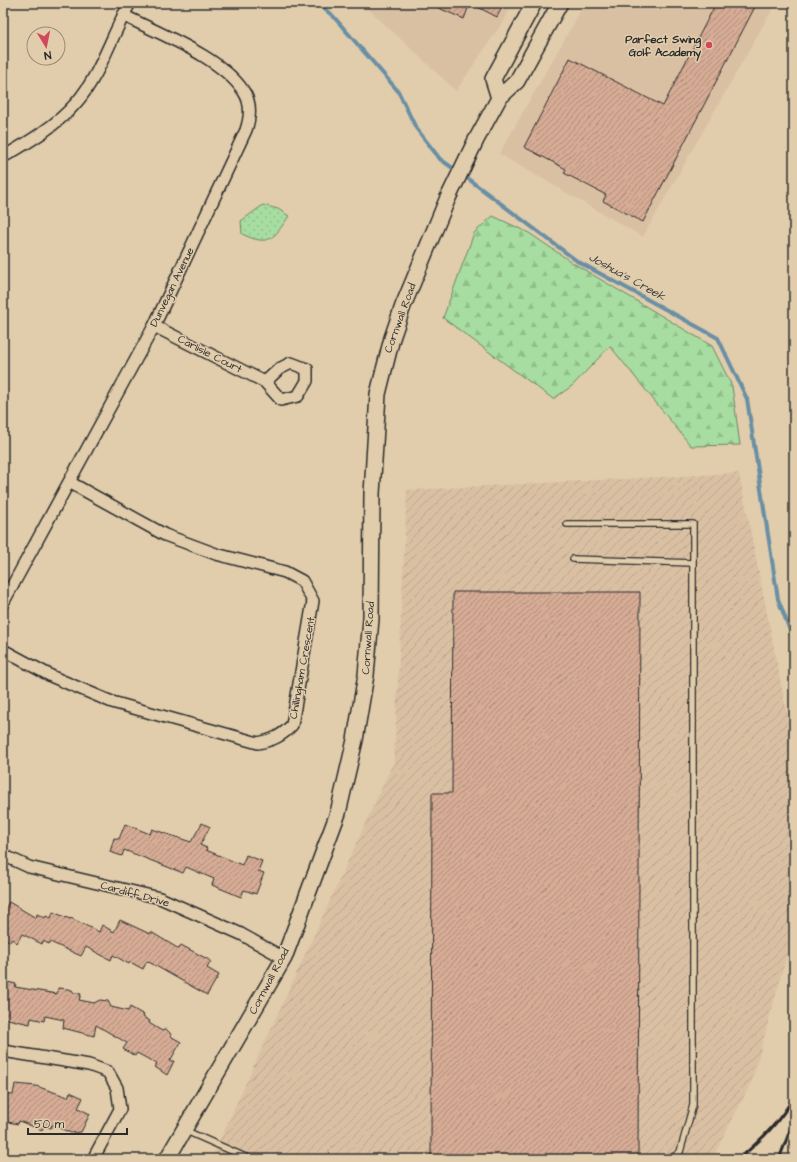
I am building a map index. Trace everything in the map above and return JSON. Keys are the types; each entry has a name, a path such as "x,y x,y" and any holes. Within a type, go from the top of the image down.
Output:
{"main road":[{"path":"499,98 493,79 534,3"},
{"name":"Cornwall Road","path":"167,1159 284,958 338,812 355,740 366,675 371,619 372,494 378,394 386,356 404,306 447,200 476,140 499,98 518,82 560,3"}],"street":[{"path":"3,157 57,122 77,102 101,64 130,3"},
{"name":"Dunvegan Avenue","path":"3,603 154,326 246,130 250,118 249,104 245,92 223,69 206,57 123,15"},
{"name":"Carlisle Court","path":"154,326 265,382"},
{"name":"Chillingham Crescent","path":"3,650 53,678 112,702 258,743 278,737 286,732 292,725 313,601 302,581 285,572 216,554 165,535 69,482"},
{"name":"Cardiff Drive","path":"3,855 29,868 160,898 241,934 284,958"},
{"path":"3,1051 89,1065 108,1072 117,1088 120,1108 93,1159"}],"lane":[{"path":"567,524 693,524 693,1105 680,1152 671,1159"},
{"path":"573,559 693,564"},
{"path":"184,1130 250,1159"}],"shaded area":[{"path":"362,3 513,3 505,19 456,91"},
{"path":"585,3 776,3 643,237 499,154"},
{"path":"739,473 794,748 794,930 752,1081 712,1159 211,1159 394,761 407,490"}],"green space":[{"path":"263,205 278,209 289,216 274,235 265,240 251,238 242,234 241,221"},
{"path":"493,216 529,233 573,263 712,346 732,386 740,445 691,446 610,346 572,386 553,399 443,318 474,233"}],"building":[{"path":"427,3 470,3 464,19"},
{"path":"470,3 504,3 497,17"},
{"path":"716,3 757,3 643,222 603,201 606,195 564,173 566,169 524,147 570,58 663,106"},
{"path":"453,592 640,592 638,1159 431,1159 432,793 452,793"},
{"path":"202,823 210,827 200,845 207,848 206,850 242,865 246,855 262,861 258,871 264,873 256,894 244,890 241,897 212,885 214,879 186,867 183,873 124,850 122,856 110,852 114,838 119,839 125,824 150,834 152,829 191,842"},
{"path":"9,902 36,918 37,914 45,918 46,916 51,918 53,912 70,919 71,918 99,932 102,925 114,932 120,920 150,934 151,932 179,949 181,945 211,961 207,968 219,975 207,995 147,961 143,969 130,962 129,964 113,955 111,960 86,947 81,956 50,942 49,944 43,941 42,944 22,934 17,943 12,939 10,942 3,938 3,912"},
{"path":"3,981 16,984 15,987 57,994 58,988 68,989 72,990 74,993 81,994 79,1000 94,1003 100,1000 108,1001 111,1007 128,1011 130,1007 144,1015 143,1017 150,1021 149,1023 162,1031 166,1029 172,1037 181,1042 170,1061 174,1061 167,1075 155,1067 157,1064 137,1053 135,1056 123,1049 127,1043 96,1025 94,1036 63,1028 64,1020 45,1016 44,1021 31,1018 30,1024 3,1018"},
{"path":"15,1084 36,1086 68,1097 70,1092 83,1098 78,1108 90,1114 81,1132 71,1133 52,1125 51,1128 44,1126 42,1130 19,1121 18,1124 3,1121 3,1094 13,1095"}],"waterway":[{"name":"Joshua's Creek","path":"317,3 333,16 398,91 416,128 440,159 457,171"},
{"name":"Joshua's Creek","path":"463,175 577,261 718,338 747,399 778,599 794,641"}],"railway":[{"path":"739,1159 770,1130 783,1114 794,1096"},
{"path":"779,1159 794,1120"}],"place":[{"name":"Parfect Swing Golf Academy","path":"709,45"}]}
